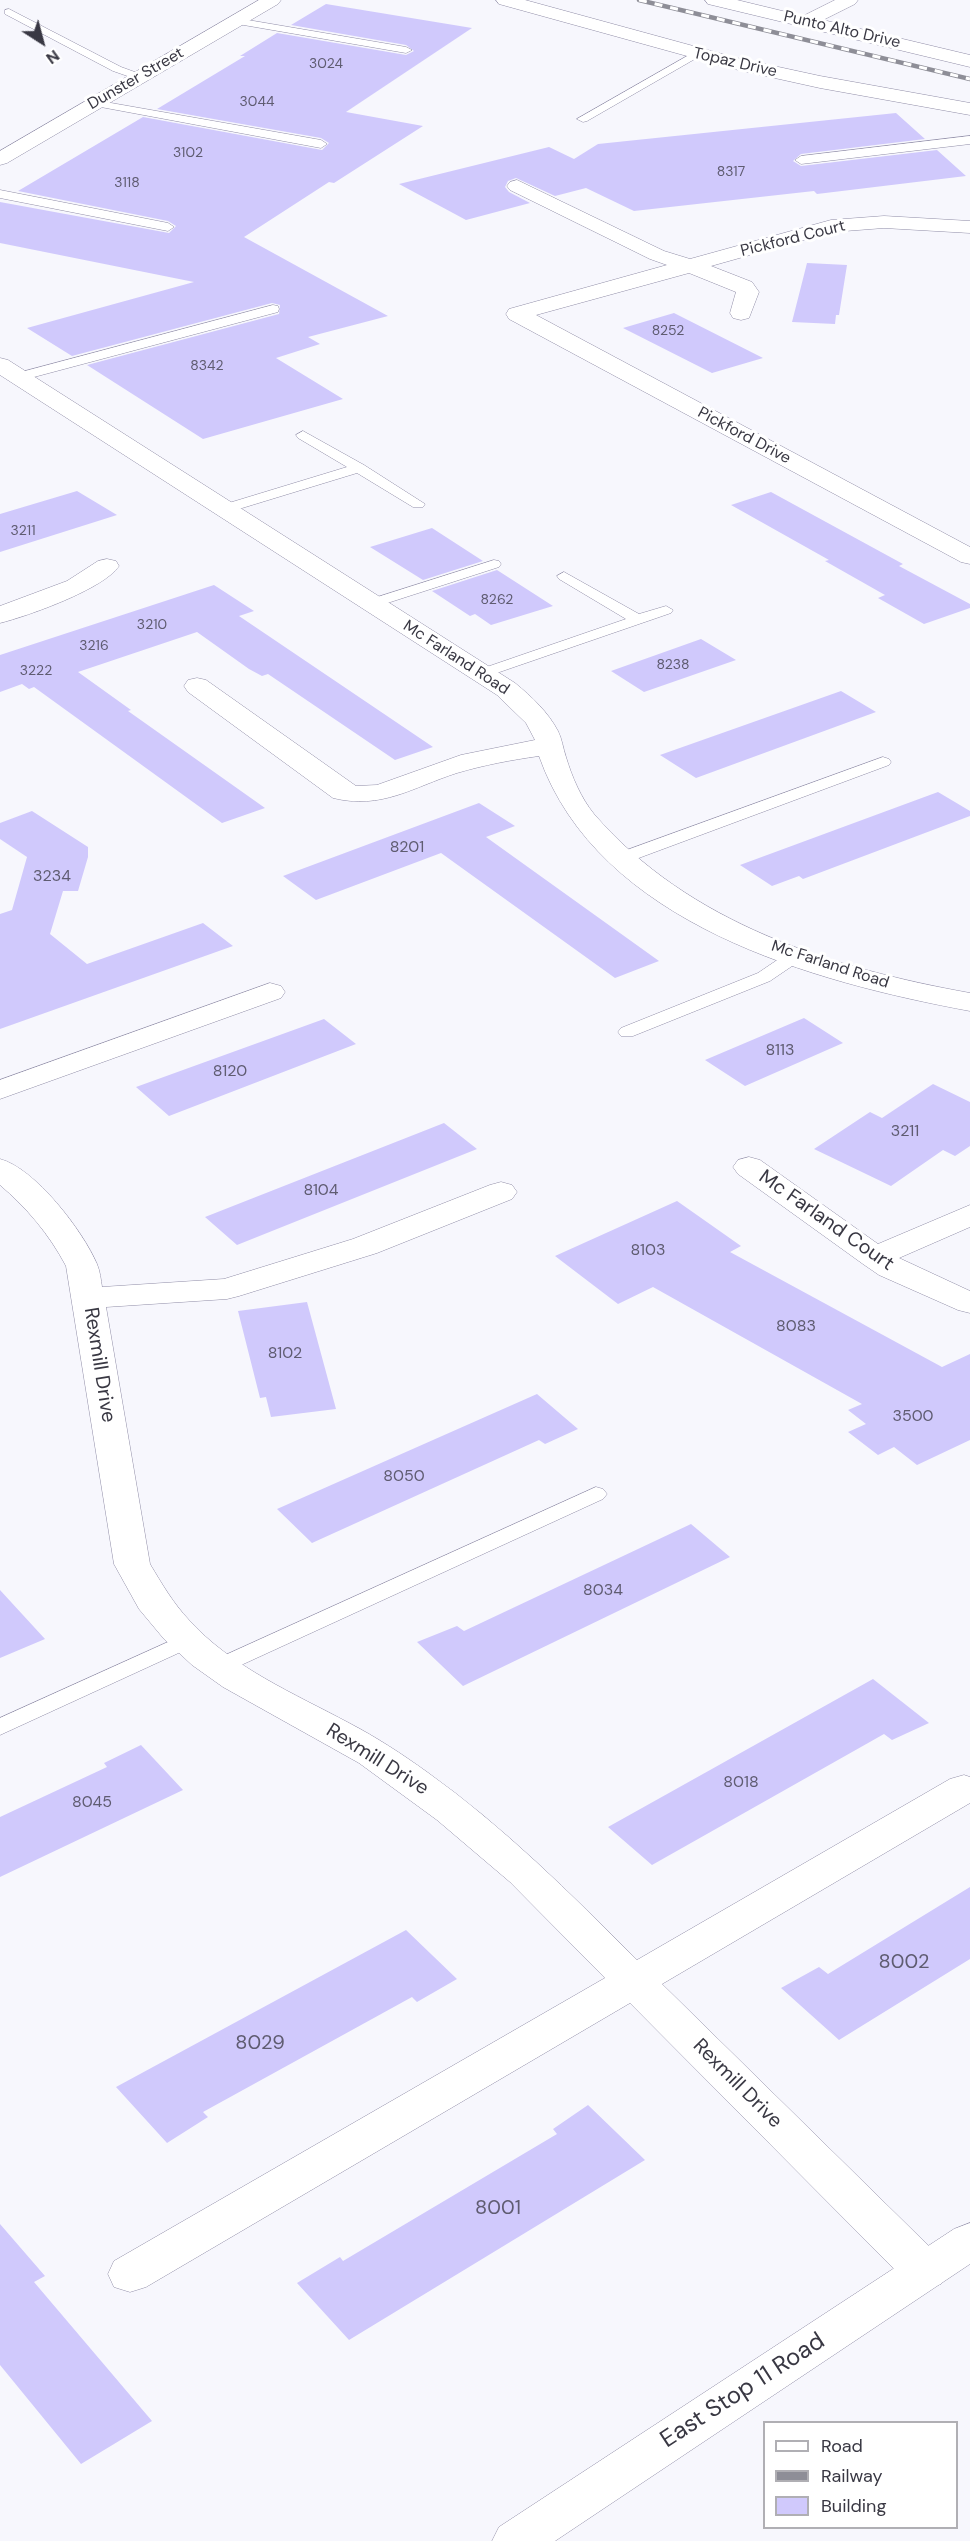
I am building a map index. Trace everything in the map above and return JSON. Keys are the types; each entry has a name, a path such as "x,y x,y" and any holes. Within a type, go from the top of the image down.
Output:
{"street":[{"name":"Dunster Street","path":"0,159 272,0"},
{"name":"Topaz Drive","path":"505,0 696,54 820,82 970,109"},
{"name":"Punto Alto Drive","path":"714,0 970,61"},
{"path":"805,22 849,0"},
{"name":"Pickford Court","path":"517,186 657,255 716,274 746,289 748,292 741,313"},
{"name":"Pickford Court","path":"518,314 841,225 884,222 970,227"},
{"name":"Pickford Drive","path":"518,314 970,557"},
{"name":"Mc Farland Road","path":"9,371 483,673 522,702 544,730 558,774 573,804 603,841 661,889 705,916 795,956 883,984 970,1002"},
{"path":"0,615 76,586 107,566"},
{"path":"197,686 343,792 356,796 369,795 444,768 501,753 549,747"},
{"path":"0,1090 270,992"},
{"name":"Mc Farland Court","path":"749,1167 891,1268 970,1303"},
{"name":"Rexmill Drive","path":"0,1169 27,1191 59,1226 82,1266 132,1564 163,1616 218,1666 258,1692 358,1745 468,1822 524,1872 925,2271"},
{"path":"88,1298 226,1289 365,1245 501,1192"},
{"path":"875,1257 970,1215"},
{"path":"130,2274 964,1789"},
{"name":"East Stop 11 Road","path":"516,2541 970,2241"}],"lane":[{"path":"9,12 117,69 139,77"},
{"path":"236,21 406,50"},
{"path":"583,119 696,54"},
{"path":"94,103 321,144"},
{"path":"801,160 970,140"},
{"path":"0,194 168,227"},
{"path":"9,371 273,309"},
{"path":"303,435 418,504"},
{"path":"224,509 359,468"},
{"path":"370,603 494,564"},
{"path":"564,576 638,620"},
{"path":"483,673 666,610"},
{"path":"622,858 883,762"},
{"path":"627,1032 764,977 795,956"},
{"path":"218,1666 596,1494"},
{"path":"0,1727 188,1640"}],"building":[{"path":"326,4 472,28 346,112 423,126 334,183 329,182 244,237 388,316 308,337 320,344 276,358 343,399 203,439 87,365 279,314 280,305 272,303 72,356 27,328 194,282 0,243 0,202 169,233 176,226 168,221 18,191 143,117 322,150 329,143 321,138 157,109 245,56 240,56 277,33 406,55 414,51 406,45 291,25"},
{"path":"896,113 925,139 801,154 793,161 801,166 937,150 966,176 817,194 814,191 634,211 586,188 555,196 516,178 508,181 505,187 509,192 530,203 466,220 399,184 549,147 574,159 598,144"},
{"path":"807,263 847,265 839,315 836,315 835,324 792,322"},
{"path":"674,313 763,358 712,373 623,328"},
{"path":"77,491 117,515 0,552 0,514"},
{"path":"771,492 903,564 899,566 970,604 970,608 924,624 878,598 885,595 825,561 829,560 731,505"},
{"path":"432,528 483,561 423,580 370,547"},
{"path":"497,570 553,606 491,625 475,614 470,616 432,591"},
{"path":"214,585 254,611 239,616 433,747 395,760 268,674 262,676 249,669 197,632 78,672 131,710 128,711 265,808 222,823 34,687 29,689 22,684 0,692 0,655"},
{"path":"701,639 736,660 644,692 611,671"},
{"path":"841,691 876,712 696,778 660,755"},
{"path":"938,792 970,811 970,816 803,879 799,876 772,886 740,865"},
{"path":"479,803 515,826 486,837 659,961 615,978 441,853 316,900 283,876"},
{"path":"32,811 88,847 88,857 78,891 63,891 50,934 87,964 203,923 233,946 0,1029 0,914 12,910 27,857 0,839 0,823"},
{"path":"804,1018 843,1043 745,1086 705,1060"},
{"path":"324,1019 356,1044 169,1116 136,1087"},
{"path":"933,1084 970,1102 970,1146 955,1156 943,1150 891,1186 814,1149 870,1112 882,1118"},
{"path":"444,1123 477,1149 237,1245 205,1217"},
{"path":"677,1201 741,1246 730,1252 942,1367 970,1354 970,1440 917,1465 894,1447 878,1455 848,1432 866,1424 848,1410 862,1404 653,1287 618,1304 555,1256"},
{"path":"307,1302 336,1409 271,1417 266,1397 260,1398 238,1311"},
{"path":"537,1394 578,1429 545,1444 539,1440 312,1543 277,1509"},
{"path":"691,1524 730,1557 463,1686 417,1642 457,1626 464,1631"},
{"path":"0,1590 45,1639 0,1658"},
{"path":"873,1679 929,1723 892,1740 884,1734 652,1865 608,1827"},
{"path":"141,1745 183,1790 0,1877 0,1817 107,1767 104,1763"},
{"path":"970,1887 970,1959 839,2040 781,1988 819,1967 828,1974"},
{"path":"406,1930 457,1979 417,2002 412,1997 203,2112 208,2117 167,2143 116,2087"},
{"path":"588,2105 645,2160 349,2340 297,2283 340,2257 343,2261 557,2134 553,2129"},
{"path":"0,2224 45,2276 34,2282 152,2421 81,2464 0,2365"}],"railway":[{"path":"639,0 970,79"}]}
